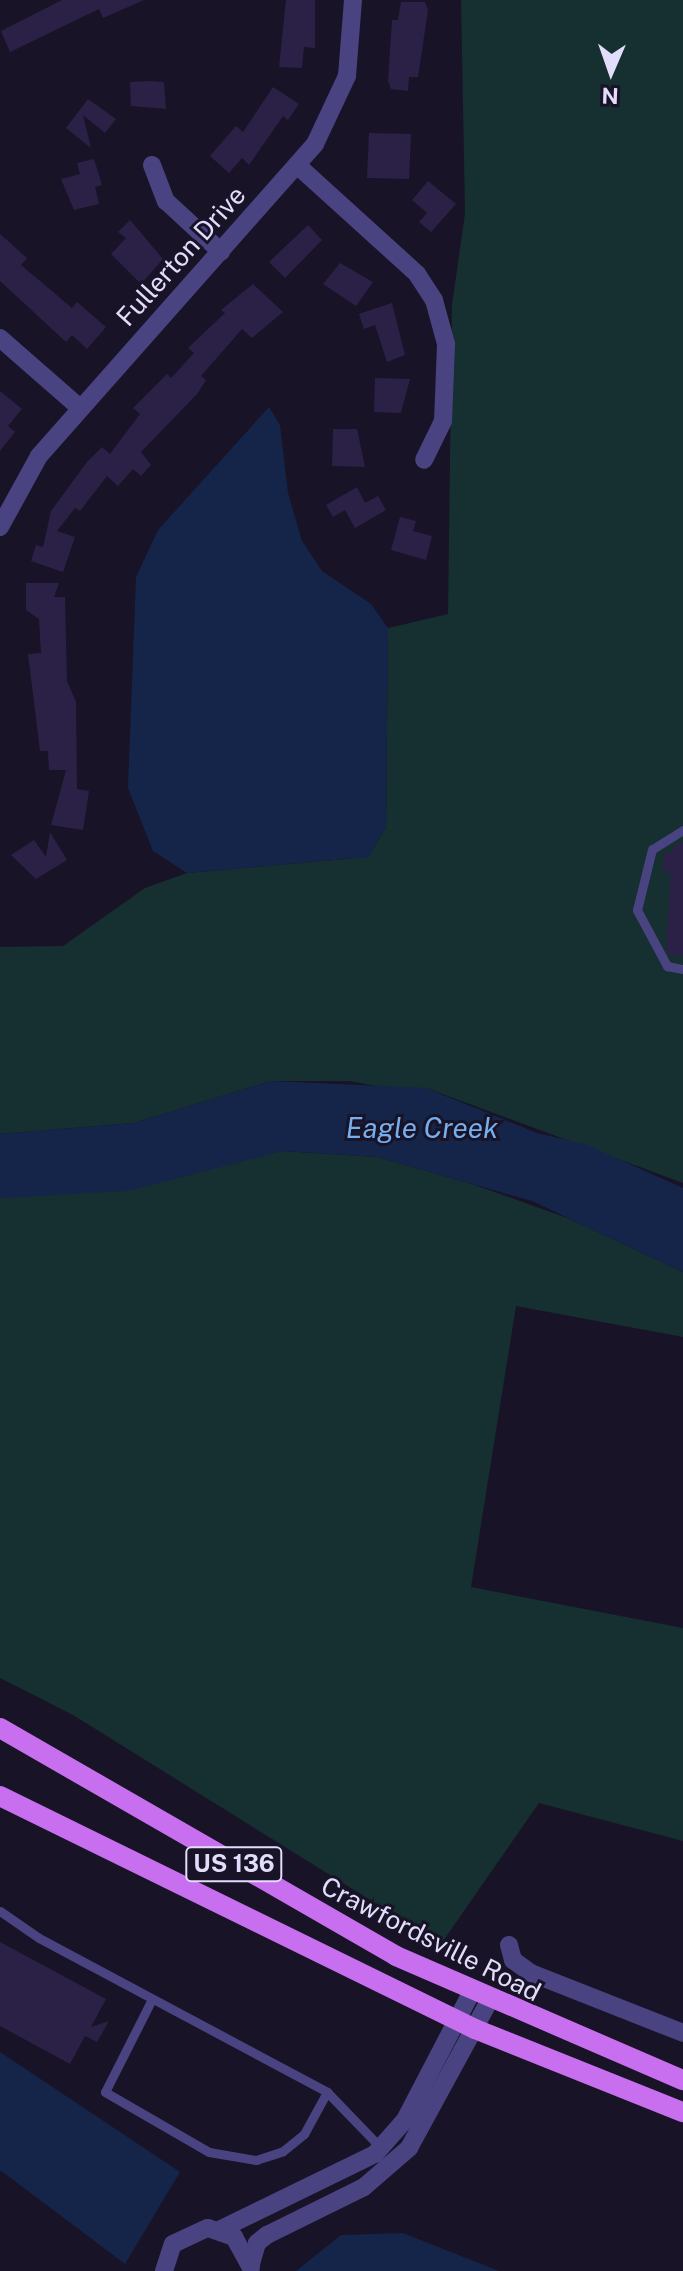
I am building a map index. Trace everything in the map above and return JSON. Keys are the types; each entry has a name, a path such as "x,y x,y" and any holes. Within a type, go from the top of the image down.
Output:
{"main road":[{"name":"Crawfordsville Road","path":"0,1728 358,1936 480,1997 683,2080"},
{"name":"US 136","path":"0,1796 466,2025 683,2112"}],"street":[{"name":"Fullerton Drive","path":"0,527 25,474 297,165 325,129 342,92 353,0"},
{"path":"152,165 166,201 221,252"},
{"path":"297,165 417,274 434,300 446,344 443,421 424,460"},
{"path":"0,338 80,408"},
{"name":"Crawfordsville Road","path":"509,1945 513,1960 531,1973 683,2033"},
{"path":"251,2268 257,2243 267,2235 364,2187 393,2165 420,2133 480,1997"},
{"path":"164,2271 169,2251 182,2236 219,2230 339,2176 381,2148 405,2120 466,2025"},
{"path":"219,2230 241,2244 251,2268"}],"lane":[{"path":"683,830 652,849 637,910 667,966 683,969"},
{"path":"0,1911 152,1999 327,2092 381,2148 393,2165"},
{"path":"152,1999 105,2092 209,2152 256,2160 283,2151 304,2134 327,2092"}],"green space":[{"path":"461,0 683,0 683,1183 426,1088 396,1090 350,1081 271,1081 134,1123 0,1134 0,947 63,946 145,888 187,873 368,857 386,827 388,628 448,614 452,305 465,213"},
{"path":"283,1151 377,1157 472,1184 570,1219 683,1272 683,1337 516,1306 471,1587 683,1628 683,1841 539,1803 441,1944 73,1715 0,1678 0,1198"}],"water":[{"path":"269,407 280,425 288,493 302,541 322,571 371,604 388,628 386,827 368,857 187,873 153,851 128,788 136,577 158,530"},
{"name":"Eagle Creek","path":"271,1081 426,1088 537,1133 585,1144 683,1188 683,1272 532,1201 377,1157 283,1151 128,1191 0,1198 0,1134 134,1123"},
{"path":"0,2052 180,2172 125,2264 0,2170"},
{"path":"403,2233 499,2271 296,2271 341,2235"}],"building":[{"path":"62,0 144,0 103,18 99,9 10,52 1,31"},
{"path":"286,0 315,0 315,48 304,47 302,68 279,67"},
{"path":"401,2 425,2 428,10 418,77 409,77 408,91 391,89 388,81 392,20 398,20"},
{"path":"130,82 164,82 166,109 131,106"},
{"path":"273,87 299,104 288,120 283,116 249,165 242,158 229,173 210,156 236,126 243,132"},
{"path":"88,99 116,119 105,133 83,115 91,148 66,128"},
{"path":"369,133 411,134 409,179 367,178"},
{"path":"94,159 102,185 95,187 99,204 74,210 61,179 80,174 77,163"},
{"path":"428,181 456,204 431,232 419,222 427,213 412,200"},
{"path":"130,220 163,259 141,284 111,254 126,238 118,232"},
{"path":"308,225 322,240 285,278 269,262"},
{"path":"0,234 27,258 21,265 72,308 77,302 106,327 87,349 72,335 66,342 0,281"},
{"path":"340,263 373,282 356,306 323,284"},
{"path":"253,284 283,312 252,338 242,329 201,376 206,380 197,394 141,452 151,465 141,476 133,469 118,486 107,476 80,511 75,508 57,531 75,537 63,572 31,561 36,545 43,547 51,511 87,462 102,447 110,454 140,414 133,408 167,374 171,378 194,353 188,348 225,313 221,310"},
{"path":"392,303 405,355 387,362 375,325 364,329 359,314"},
{"path":"375,378 410,379 401,413 374,412"},
{"path":"0,391 22,409 8,426 15,432 0,451"},
{"path":"333,429 357,429 365,467 332,466"},
{"path":"357,487 365,503 378,496 386,510 355,528 345,510 333,517 326,505"},
{"path":"400,517 416,521 413,531 432,536 426,560 391,550"},
{"path":"26,583 59,583 54,597 65,597 67,681 76,702 77,789 89,791 83,830 51,825 66,770 49,770 48,751 40,751 28,654 41,653 39,619 26,610"},
{"path":"50,832 67,860 36,879 11,855 34,840 46,857"},
{"path":"676,843 683,843 683,956 669,955 666,947 671,873 663,873 664,852 672,853"},
{"path":"0,1942 106,1999 91,2027 109,2021 97,2042 85,2036 70,2064 0,2026"}]}
